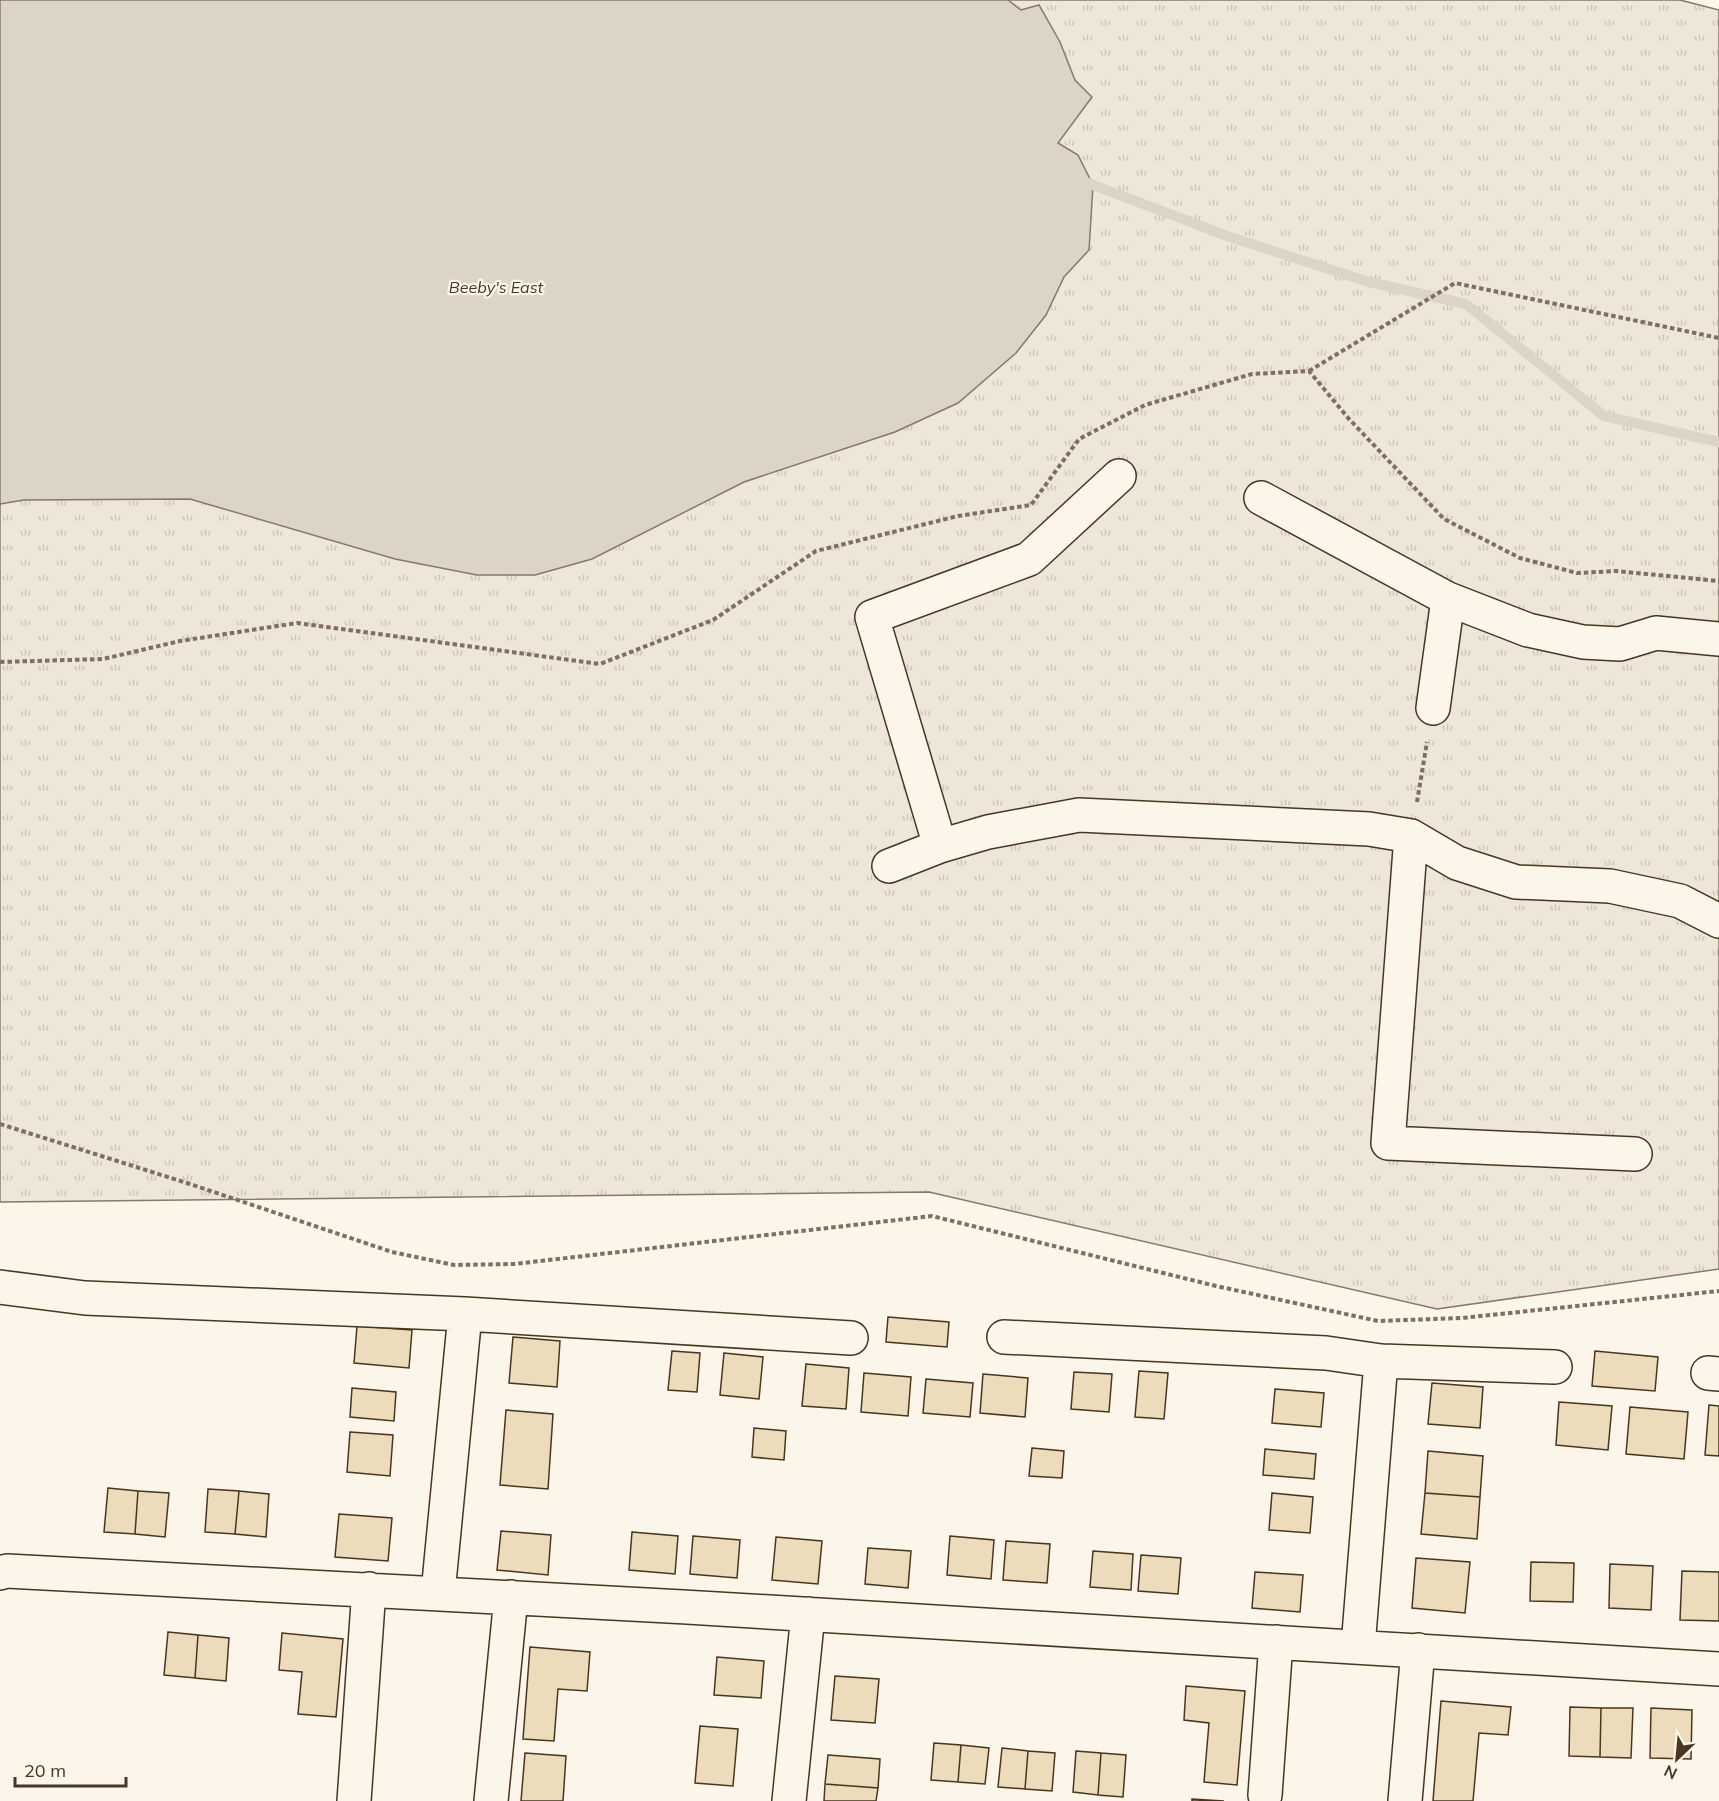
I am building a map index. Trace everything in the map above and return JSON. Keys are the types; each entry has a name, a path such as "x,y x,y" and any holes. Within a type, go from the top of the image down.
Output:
{"street":[{"path":"940,846 872,617 1029,559 1119,476"},
{"path":"1261,498 1448,599 1528,630 1583,642 1620,644 1656,633 1719,639"},
{"path":"1433,708 1448,599"},
{"path":"889,866 940,846 988,832 1079,815 1369,829 1411,836 1457,863 1516,882 1610,886 1680,901 1719,921"},
{"path":"1411,836 1388,1143 1635,1154"},
{"path":"0,1287 85,1298 465,1314 851,1338"},
{"path":"438,1593 465,1314"},
{"path":"1004,1337 1326,1353 1381,1361 1555,1367"},
{"path":"1358,1647 1381,1361"},
{"path":"0,1574 7,1571 369,1589 1719,1669"},
{"path":"354,1801 369,1589"},
{"path":"491,1801 511,1597"},
{"path":"789,1801 808,1614"},
{"path":"1265,1795 1276,1642"},
{"path":"1405,1801 1418,1650"}],"path":[{"path":"0,662 103,659 180,641 297,623 600,664 713,620 816,551 958,516 1031,505 1079,439 1145,405 1252,375 1309,372 1455,283 1719,338"},
{"path":"1309,372 1349,419 1444,519 1520,558 1577,573 1616,571 1719,581"},
{"path":"1411,836 1433,708"},
{"path":"0,1124 190,1184 392,1252 454,1265 514,1264 932,1216 1216,1286 1378,1321 1473,1317 1719,1291"}],"green space":[{"path":"0,0 1680,0 1719,10 1719,1269 1437,1309 929,1192 0,1202"}],"water":[{"name":"Beeby's East","path":"0,0 1008,0 1021,10 1039,5 1060,42 1075,80 1092,97 1058,143 1078,155 1093,185 1089,250 1064,277 1046,315 1016,353 958,403 895,432 744,482 592,559 535,575 477,575 395,559 190,499 24,500 0,504"}],"building":[{"path":"888,1317 949,1322 947,1347 886,1342"},
{"path":"357,1326 412,1330 409,1368 354,1363"},
{"path":"513,1337 560,1341 557,1387 509,1383"},
{"path":"672,1351 700,1353 697,1392 668,1390"},
{"path":"1595,1351 1658,1357 1655,1391 1592,1386"},
{"path":"724,1353 763,1357 759,1399 720,1395"},
{"path":"806,1364 849,1368 846,1409 802,1406"},
{"path":"1139,1371 1168,1373 1164,1419 1135,1417"},
{"path":"1074,1372 1112,1374 1109,1412 1071,1409"},
{"path":"864,1373 911,1377 908,1416 861,1412"},
{"path":"983,1374 1028,1378 1025,1417 980,1413"},
{"path":"926,1379 973,1383 970,1417 923,1413"},
{"path":"1432,1383 1483,1387 1480,1428 1428,1424"},
{"path":"352,1388 396,1392 394,1421 350,1417"},
{"path":"1275,1389 1324,1393 1321,1427 1272,1423"},
{"path":"1559,1402 1612,1406 1608,1450 1556,1445"},
{"path":"1709,1405 1719,1406 1719,1456 1705,1455"},
{"path":"1630,1407 1688,1412 1684,1459 1626,1454"},
{"path":"506,1410 553,1414 548,1489 500,1485"},
{"path":"754,1428 786,1431 784,1460 752,1457"},
{"path":"350,1432 393,1435 390,1476 347,1472"},
{"path":"1032,1448 1064,1451 1062,1478 1029,1476"},
{"path":"1265,1449 1316,1454 1314,1479 1263,1475"},
{"path":"1428,1451 1483,1456 1480,1497 1425,1493"},
{"path":"108,1488 138,1491 135,1534 104,1532"},
{"path":"208,1489 239,1491 235,1534 205,1532"},
{"path":"138,1491 169,1493 165,1537 135,1534"},
{"path":"239,1491 269,1494 266,1537 235,1534"},
{"path":"1272,1493 1313,1497 1310,1533 1269,1530"},
{"path":"1425,1493 1480,1497 1477,1539 1421,1534"},
{"path":"339,1514 392,1518 388,1561 335,1557"},
{"path":"501,1531 551,1535 548,1575 497,1570"},
{"path":"632,1532 678,1536 675,1574 629,1570"},
{"path":"693,1536 740,1540 737,1578 690,1574"},
{"path":"950,1536 994,1540 991,1579 947,1575"},
{"path":"776,1537 822,1541 818,1584 772,1580"},
{"path":"1006,1541 1050,1544 1047,1583 1003,1580"},
{"path":"868,1548 911,1551 908,1588 865,1584"},
{"path":"1093,1551 1133,1554 1131,1590 1090,1587"},
{"path":"1141,1555 1181,1558 1178,1594 1138,1591"},
{"path":"1416,1558 1470,1562 1465,1613 1412,1608"},
{"path":"1531,1562 1574,1563 1573,1602 1530,1601"},
{"path":"1610,1564 1653,1566 1651,1610 1609,1608"},
{"path":"1682,1571 1719,1572 1719,1621 1680,1620"},
{"path":"1255,1572 1303,1575 1300,1612 1252,1608"},
{"path":"168,1632 198,1635 195,1678 164,1675"},
{"path":"282,1633 343,1639 336,1717 298,1714 302,1672 279,1670"},
{"path":"198,1635 229,1638 226,1681 195,1678"},
{"path":"530,1647 590,1652 587,1691 558,1689 554,1741 523,1739"},
{"path":"717,1657 764,1661 761,1698 714,1695"},
{"path":"835,1676 879,1679 875,1723 831,1720"},
{"path":"1186,1686 1245,1691 1237,1785 1204,1782 1209,1723 1184,1720"},
{"path":"1441,1701 1511,1707 1508,1735 1479,1733 1473,1801 1433,1801"},
{"path":"1570,1707 1601,1708 1600,1757 1569,1756"},
{"path":"1601,1708 1633,1708 1631,1758 1600,1757"},
{"path":"1651,1708 1692,1710 1691,1759 1650,1758"},
{"path":"700,1726 738,1729 733,1786 695,1783"},
{"path":"934,1743 961,1745 958,1782 931,1780"},
{"path":"961,1745 989,1748 985,1784 958,1782"},
{"path":"1002,1748 1028,1751 1025,1789 998,1787"},
{"path":"1028,1751 1055,1753 1052,1791 1025,1789"},
{"path":"1076,1751 1101,1753 1098,1795 1073,1792"},
{"path":"525,1753 566,1756 563,1801 521,1801"},
{"path":"1101,1753 1126,1755 1123,1797 1098,1795"},
{"path":"828,1755 880,1759 878,1788 825,1784"},
{"path":"825,1784 878,1788 876,1801 824,1801"},
{"path":"1192,1799 1224,1801 1192,1801"}],"waterway":[{"path":"1080,180 1230,237 1369,282 1466,304 1604,416 1719,442"}]}
